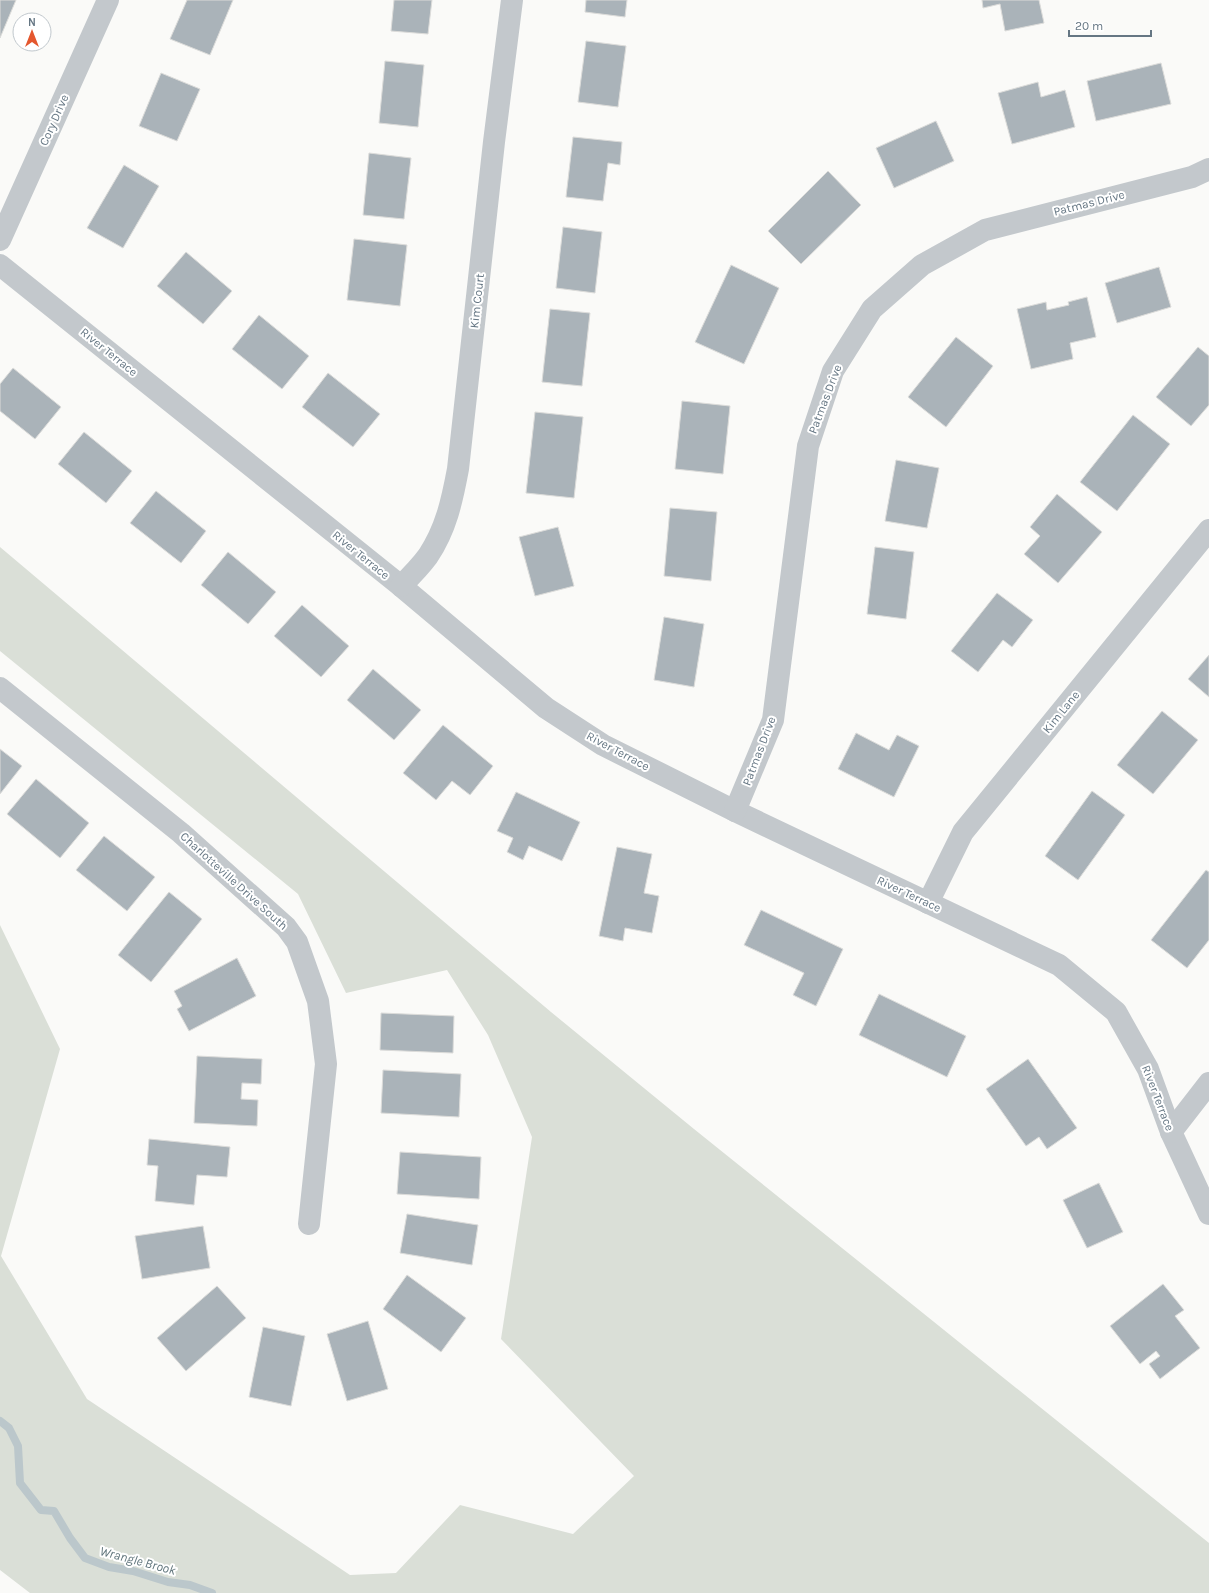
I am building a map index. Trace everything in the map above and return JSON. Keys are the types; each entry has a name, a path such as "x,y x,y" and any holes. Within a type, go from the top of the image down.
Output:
{"street":[{"name":"Cory Drive","path":"0,240 108,0"},
{"name":"Kim Court","path":"401,586 427,557 440,536 450,508 458,470 512,0"},
{"name":"Patmas Drive","path":"735,811 773,720 808,446 833,371 872,309 922,265 985,230 1192,177 1209,169"},
{"name":"River Terrace","path":"0,265 401,586 546,708 603,745 735,811 1059,965 1116,1012 1148,1069 1171,1132 1209,1214"},
{"name":"Kim Lane","path":"928,903 963,832 1209,530"},
{"name":"Charlotteville Drive South","path":"0,688 182,833 286,927 296,942 318,1001 326,1064 309,1224"},
{"path":"1171,1132 1209,1083"}],"shaded area":[{"path":"0,547 551,1012 694,1129 1209,1543 1209,1593 30,1593 0,1570 0,925 60,1049 1,1256 87,1399 350,1575 396,1573 460,1505 573,1534 634,1476 501,1339 532,1137 488,1035 447,970 346,993 298,894 0,651"}],"building":[{"path":"0,0 16,0 0,38"},
{"path":"187,0 233,0 210,55 170,39"},
{"path":"394,0 432,0 428,34 391,31"},
{"path":"586,0 627,0 625,17 585,12"},
{"path":"982,0 1039,0 1044,23 1005,31 1000,4 983,8"},
{"path":"586,41 626,46 618,107 578,102"},
{"path":"385,61 424,65 418,127 379,123"},
{"path":"1161,63 1171,104 1096,121 1087,81"},
{"path":"161,73 200,89 177,141 139,126"},
{"path":"1038,82 1041,97 1065,90 1075,127 1012,144 998,93"},
{"path":"936,121 954,161 894,188 876,148"},
{"path":"573,137 622,142 620,165 608,163 603,201 566,197"},
{"path":"369,153 411,158 404,219 363,215"},
{"path":"124,165 159,186 123,248 87,228"},
{"path":"828,171 861,205 801,264 768,231"},
{"path":"563,227 602,232 595,293 556,288"},
{"path":"354,239 407,245 400,306 347,300"},
{"path":"186,252 232,291 203,324 157,286"},
{"path":"731,265 779,288 744,364 695,342"},
{"path":"1159,267 1171,307 1117,323 1105,283"},
{"path":"1087,297 1096,337 1070,343 1073,359 1031,369 1017,309 1046,302 1047,310 1069,305 1068,302"},
{"path":"550,309 590,313 582,386 542,382"},
{"path":"259,315 309,356 282,389 232,349"},
{"path":"956,337 993,366 946,427 908,397"},
{"path":"1198,347 1209,356 1209,405 1191,426 1156,397"},
{"path":"13,368 61,407 35,439 0,411 0,384"},
{"path":"328,373 380,414 353,447 302,407"},
{"path":"682,401 730,406 723,474 675,469"},
{"path":"535,412 583,417 574,498 526,493"},
{"path":"1133,415 1170,444 1117,511 1080,482"},
{"path":"84,432 132,471 106,503 58,464"},
{"path":"896,460 939,468 927,528 885,521"},
{"path":"156,491 206,531 181,563 130,523"},
{"path":"1057,494 1102,532 1058,583 1024,554 1040,536 1030,527"},
{"path":"670,508 717,512 711,581 664,576"},
{"path":"558,527 574,586 535,596 519,537"},
{"path":"875,547 914,552 906,619 867,614"},
{"path":"228,552 276,592 248,624 201,585"},
{"path":"997,593 1033,620 1012,647 1003,640 978,672 951,651"},
{"path":"302,605 349,646 321,677 274,636"},
{"path":"664,617 704,624 694,687 654,680"},
{"path":"1209,655 1209,697 1188,679"},
{"path":"373,669 421,710 394,740 347,700"},
{"path":"1162,711 1198,740 1153,794 1117,765"},
{"path":"443,725 493,766 470,795 452,781 436,800 403,773"},
{"path":"856,733 889,750 897,735 919,746 894,797 838,769"},
{"path":"0,749 22,766 0,794"},
{"path":"36,779 89,823 60,858 7,814"},
{"path":"1092,791 1125,815 1078,880 1045,856"},
{"path":"516,792 580,822 562,861 529,846 523,860 507,852 513,838 497,831"},
{"path":"104,836 155,877 127,911 76,870"},
{"path":"617,847 652,854 644,893 659,896 652,933 625,928 623,941 599,936"},
{"path":"1206,870 1209,872 1209,940 1187,968 1151,940"},
{"path":"169,892 202,919 151,982 118,955"},
{"path":"761,910 843,949 816,1006 793,995 804,973 744,945"},
{"path":"237,958 256,996 189,1031 177,1009 182,1006 174,991"},
{"path":"879,994 966,1036 947,1077 859,1035"},
{"path":"381,1013 454,1016 453,1053 380,1050"},
{"path":"197,1056 262,1059 261,1084 242,1083 241,1099 258,1100 257,1126 194,1123"},
{"path":"1028,1059 1077,1128 1047,1149 1039,1137 1026,1146 986,1089"},
{"path":"383,1070 461,1074 459,1117 381,1113"},
{"path":"149,1139 230,1147 227,1177 197,1175 194,1205 155,1201 158,1166 147,1165"},
{"path":"400,1152 481,1157 479,1199 397,1194"},
{"path":"1099,1183 1123,1232 1087,1248 1063,1200"},
{"path":"407,1214 478,1225 472,1265 400,1253"},
{"path":"203,1226 210,1268 142,1279 135,1236"},
{"path":"407,1275 466,1318 441,1352 383,1309"},
{"path":"1163,1284 1184,1310 1175,1316 1200,1348 1160,1379 1149,1364 1160,1356 1156,1351 1140,1364 1110,1326"},
{"path":"217,1286 246,1318 186,1371 157,1338"},
{"path":"368,1321 388,1389 347,1401 327,1334"},
{"path":"263,1327 305,1336 291,1406 249,1397"}],"waterway":[{"name":"Wrangle Brook","path":"0,1421 9,1428 18,1446 20,1483 41,1510 54,1511 70,1538 85,1558 109,1567 133,1571 168,1582 190,1585 212,1593"}]}
